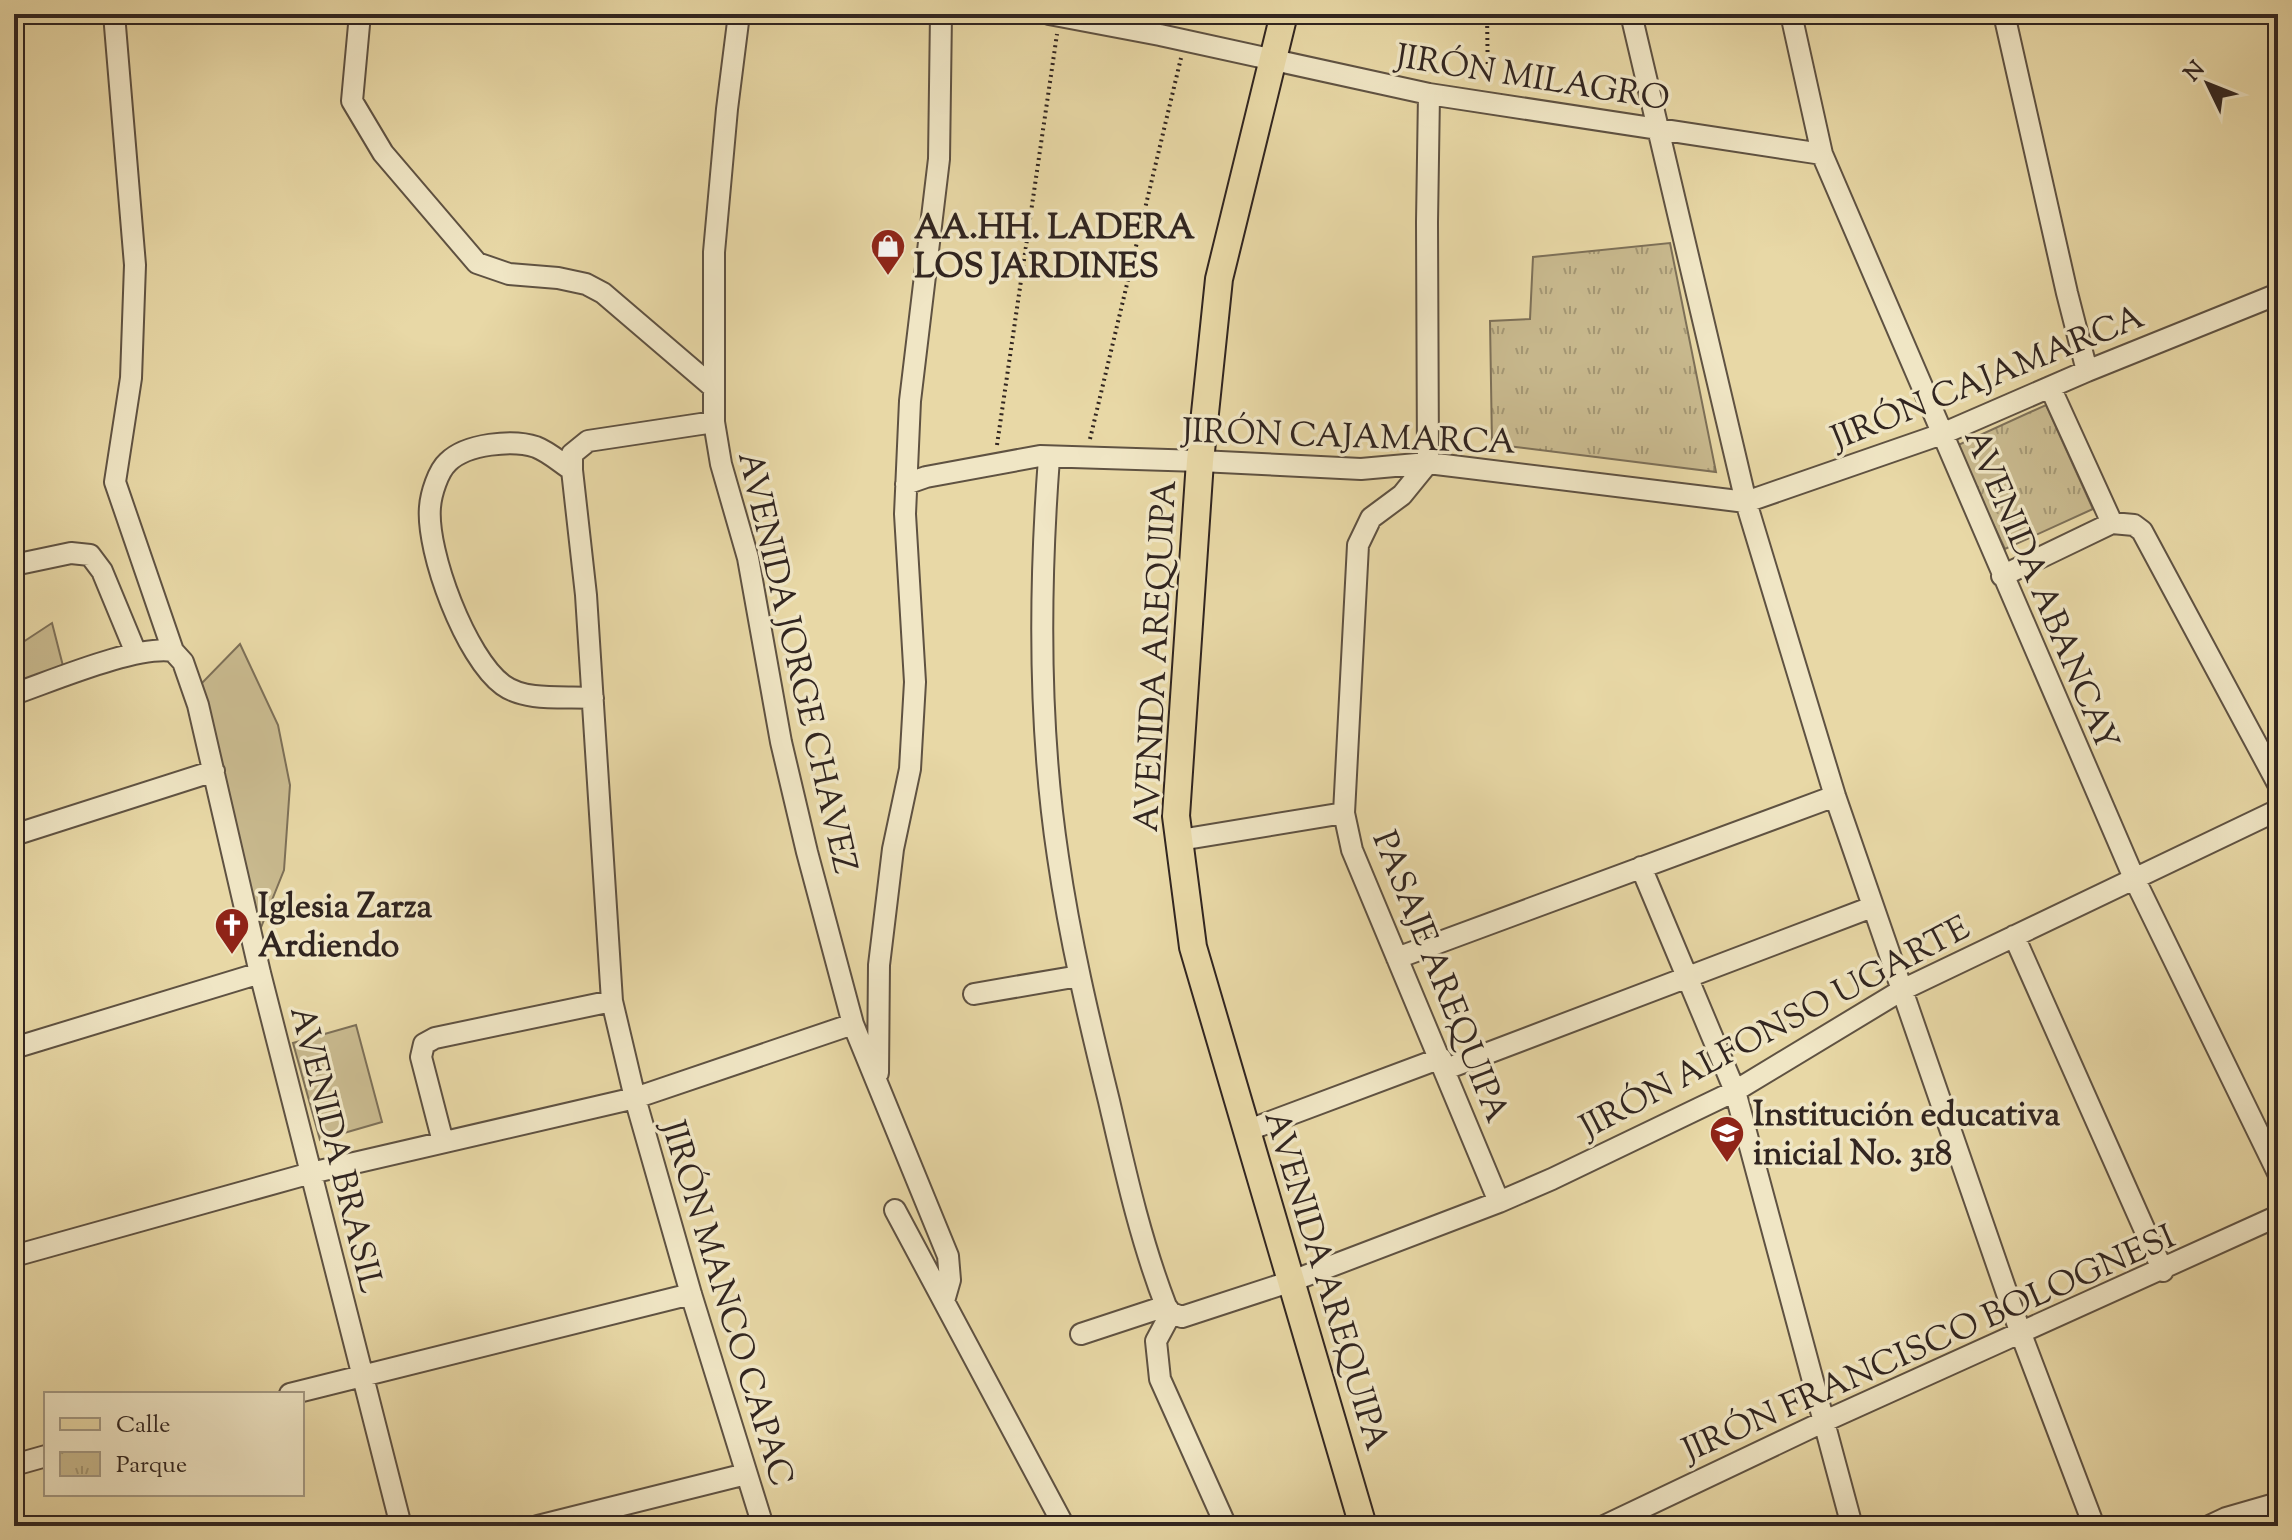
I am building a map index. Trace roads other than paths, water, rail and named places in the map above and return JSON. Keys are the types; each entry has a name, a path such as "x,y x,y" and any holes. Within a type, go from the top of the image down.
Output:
{"main road":[{"name":"AVENIDA AREQUIPA","path":"1284,14 1219,279 1200,461 1176,816 1193,947 1363,1526"}],"street":[{"name":"AVENIDA BRASIL","path":"114,14 135,265 131,378 115,482 173,651 183,662 198,705 260,973 401,1526"},
{"path":"360,14 352,101 383,153 477,263 509,274 586,284 603,293 714,388"},
{"name":"AVENIDA JORGE CHAVEZ","path":"739,14 714,252 714,422 721,464 748,558 781,742 800,825 853,1024 948,1256 950,1280 944,1301"},
{"path":"878,1082 879,965 893,849 910,769 915,682 906,484 917,327 939,159 941,14"},
{"path":"1631,14 1746,502 1835,796 2021,1334 2094,1526"},
{"name":"AVENIDA ABANCAY","path":"1791,14 1822,154 2134,878 2278,1173"},
{"path":"2004,14 2087,371"},
{"name":"JIRÓN MILAGRO","path":"1054,15 1185,40 1429,94 1822,154"},
{"path":"1428,463 1429,94"},
{"name":"JIRÓN CAJAMARCA","path":"906,484 926,477 1040,456 1361,469 1428,463 1746,502 1942,434 2278,294"},
{"path":"2050,387 2112,523"},
{"path":"572,470 572,454 588,441 714,422"},
{"path":"572,470 536,447 501,443 473,449 448,462 438,479 430,508 439,571 453,608 474,650 502,685 522,694 593,698"},
{"path":"1049,458 1042,587 1044,716 1057,855 1079,976 1142,1238 1168,1310 1156,1341 1160,1379 1226,1526"},
{"name":"PASAJE AREQUIPA","path":"1428,463 1402,495 1371,518 1358,545 1344,813 1352,850 1499,1202"},
{"name":"JIRÓN MANCO CAPAC","path":"572,470 586,595 612,1001 635,1098 691,1294 763,1526"},
{"path":"2002,576 2112,523 2134,525 2142,531 2278,784"},
{"path":"14,565 71,553 90,555 102,571 136,653"},
{"path":"14,694 136,653 160,649 173,651"},
{"path":"14,835 214,771"},
{"path":"1397,958 1835,796"},
{"name":"JIRÓN ALFONSO UGARTE","path":"1081,1334 1168,1310 1182,1317 1198,1313 1292,1281 1499,1202 1735,1091 1902,990 2278,810"},
{"path":"1180,840 1344,813"},
{"path":"1641,867 1689,975 1735,1091 1852,1526"},
{"path":"1246,1131 1443,1064 1872,907"},
{"path":"2014,936 2163,1271"},
{"path":"14,1048 260,973"},
{"path":"974,994 1079,976"},
{"path":"443,1142 421,1057 424,1044 435,1038 612,1001"},
{"path":"14,1256 311,1173 635,1098 853,1024"},
{"path":"895,1210 1064,1526"},
{"name":"JIRÓN FRANCISCO BOLOGNESI","path":"1604,1526 1825,1421 2163,1271 2278,1216"},
{"path":"298,1392 691,1294"},
{"path":"14,1465 44,1457"},
{"path":"538,1526 746,1474"},
{"path":"2209,1526 2278,1503"},
{"path":"2273,1526 2278,1519"}],"place":[{"name":"AA.HH. LADERA LOS JARDINES","path":"888,277"},
{"name":"Iglesia Zarza Ardiendo","path":"232,956"},
{"name":"Institución educativa inicial No. 318","path":"1727,1164"}]}
